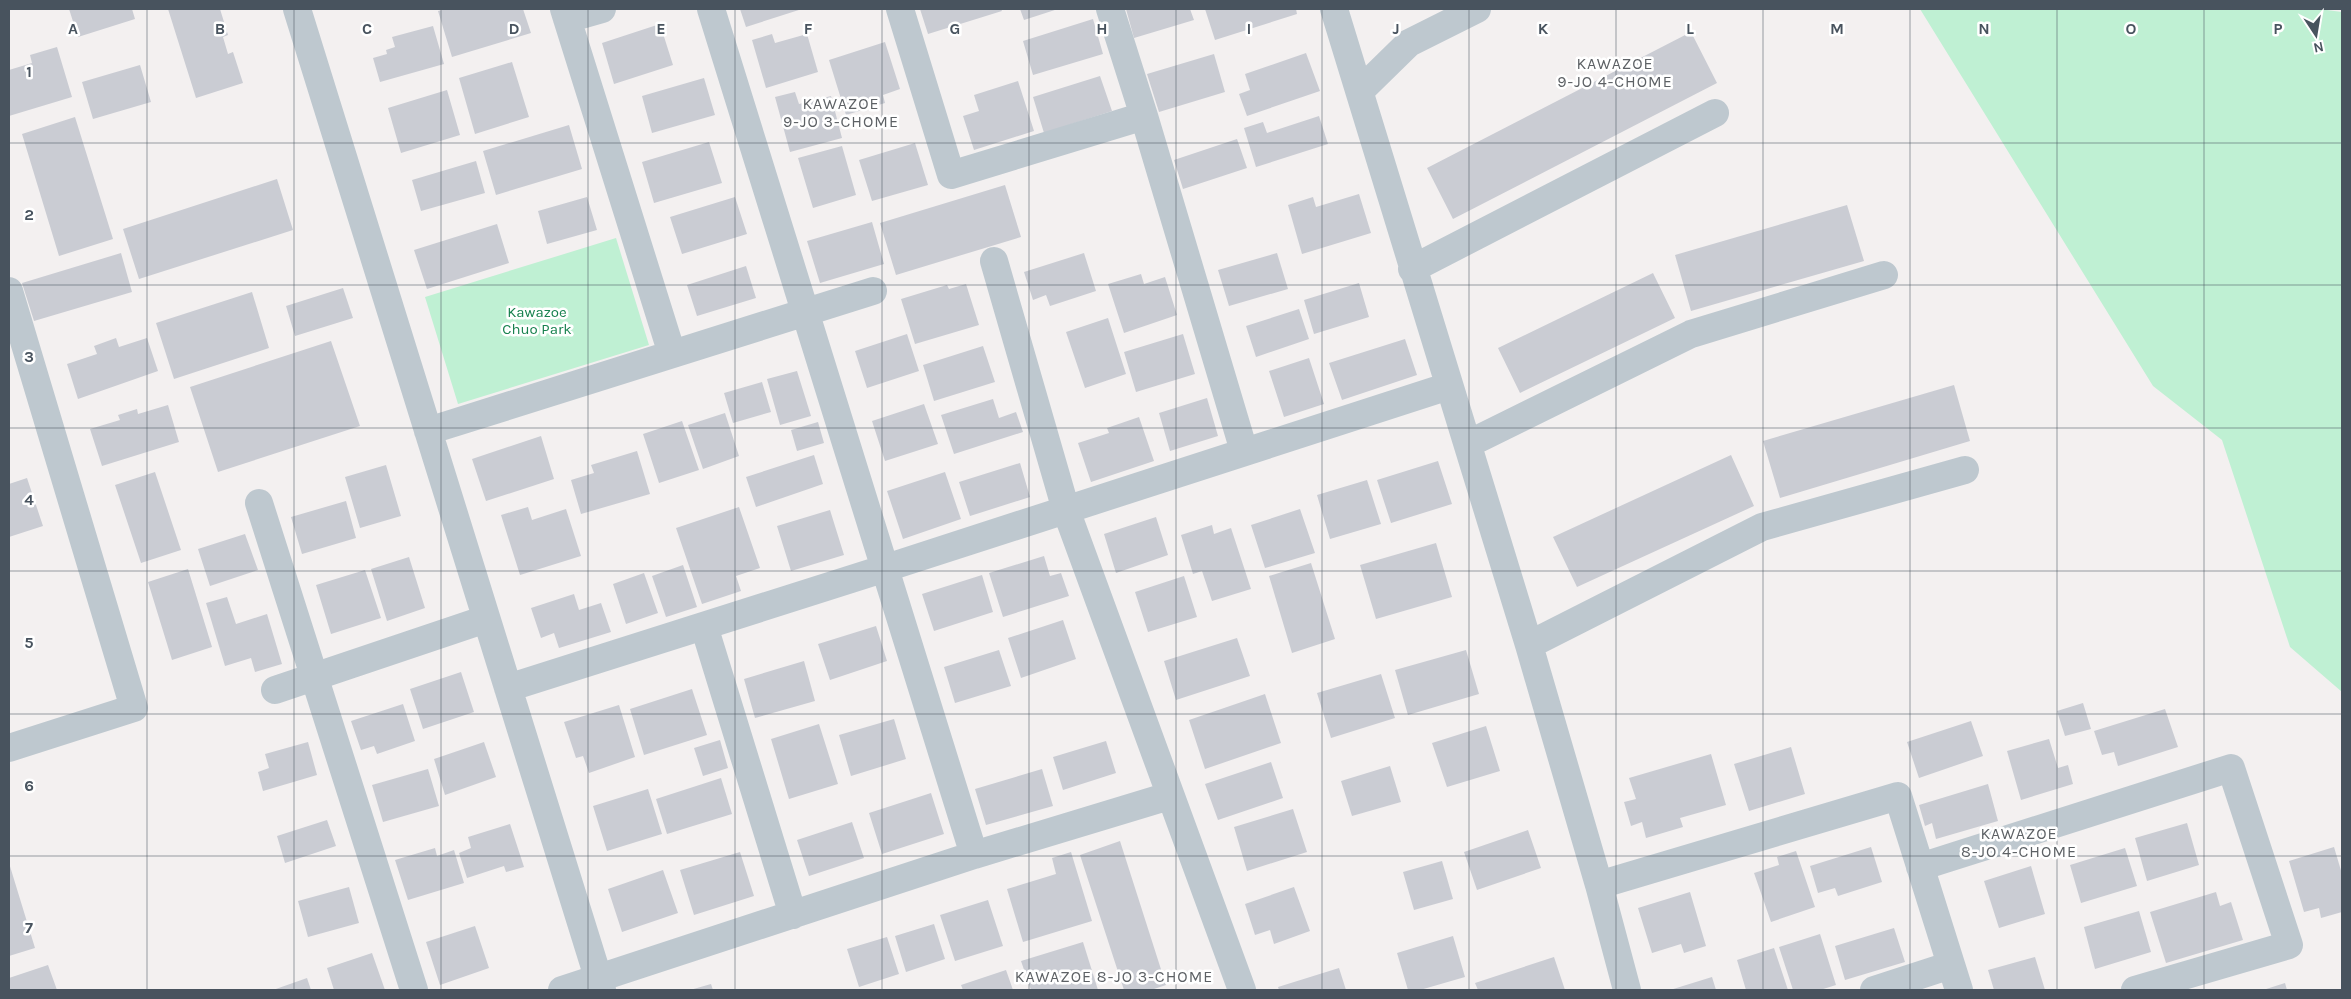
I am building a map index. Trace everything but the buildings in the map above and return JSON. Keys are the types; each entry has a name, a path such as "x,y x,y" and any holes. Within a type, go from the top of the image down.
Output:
{"street":[{"path":"297,9 600,985"},
{"path":"602,9 565,14 672,354"},
{"path":"711,9 974,855"},
{"path":"900,9 951,174 1144,116"},
{"path":"1110,9 1244,451"},
{"path":"1334,9 1361,90 1412,269 1468,444 1529,646 1599,884 1627,990"},
{"path":"1361,90 1409,43 1477,9"},
{"path":"1412,269 1715,113"},
{"path":"994,261 1066,510 1169,796 1242,990"},
{"path":"1468,444 1691,334 1884,275"},
{"path":"9,291 134,708 9,748"},
{"path":"428,431 873,291"},
{"path":"508,688 1449,386"},
{"path":"1529,646 1762,527 1965,470"},
{"path":"259,503 414,990"},
{"path":"274,690 486,619"},
{"path":"704,626 794,915"},
{"path":"1920,867 2232,768 2289,945 2135,990"},
{"path":"562,990 600,985 794,915 974,855 1169,796"},
{"path":"1599,884 1898,796 1955,978 1874,990"}],"green space":[{"path":"1920,9 2319,9 2342,12 2342,692 2290,647 2222,440 2153,386"},
{"name":"Kawazoe Chuo Park","path":"616,238 649,345 458,404 425,297"}],"district":[{"name":"KAWAZOE 9-JO 4-CHOME","path":"1615,72"},
{"name":"KAWAZOE 9-JO 3-CHOME","path":"841,112"},
{"name":"KAWAZOE 8-JO 4-CHOME","path":"2019,842"},
{"name":"KAWAZOE 8-JO 3-CHOME","path":"1114,976"}]}
